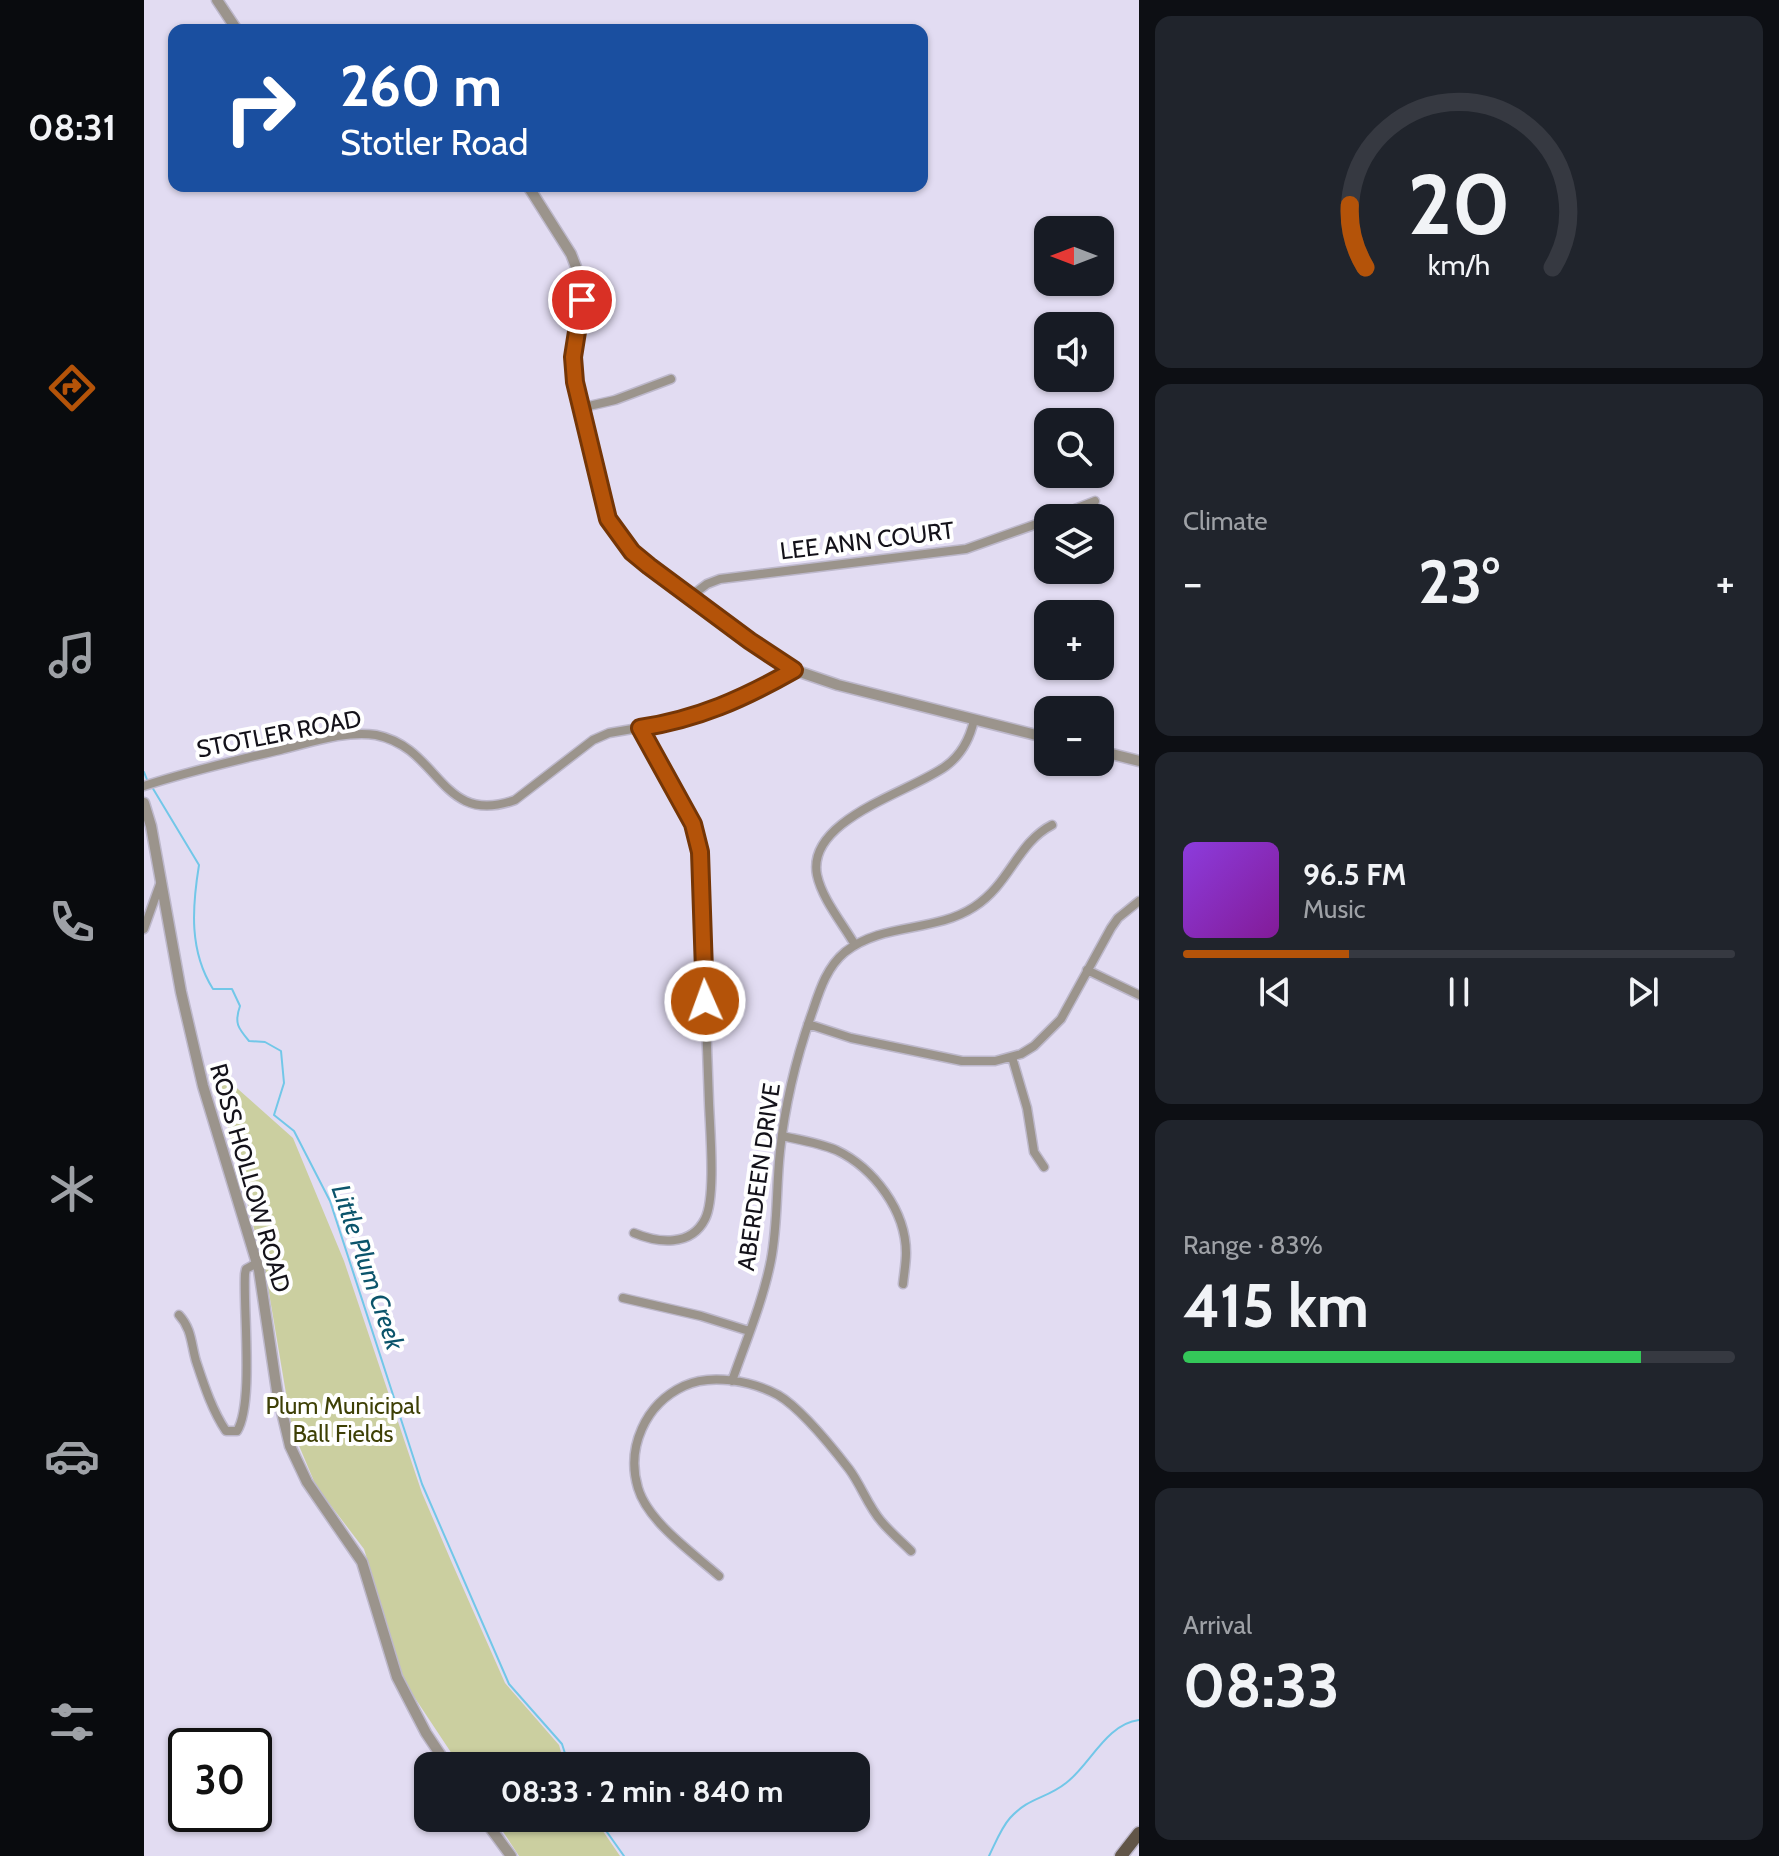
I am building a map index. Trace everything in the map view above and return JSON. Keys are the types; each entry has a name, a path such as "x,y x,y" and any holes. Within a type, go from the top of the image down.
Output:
{"main road":[{"path":"1121,1856 1139,1833"}],"street":[{"path":"217,0 233,24"},
{"path":"532,192 571,254 580,280 582,300 573,357 580,408 599,489 613,527 632,552 750,641 794,670 838,685 1034,735"},
{"path":"580,408 615,400 671,379"},
{"name":"LEE ANN COURT","path":"1088,504 1095,501"},
{"name":"LEE ANN COURT","path":"691,596 720,579 966,549 1034,525"},
{"name":"STOTLER ROAD","path":"149,785 227,761 368,734 396,743 416,754 455,796 467,804 491,806 515,800 593,740 609,733 691,719 749,696 794,670"},
{"path":"855,945 821,888 816,866 823,843 841,824 946,767 964,747 974,720"},
{"path":"634,1233 663,1242 676,1241 704,1222 708,1210 710,1146 700,852 693,824 640,728"},
{"path":"1114,755 1139,761"},
{"name":"ROSS HOLLOW ROAD","path":"144,803 154,837 160,884 203,1086 257,1263 277,1391 290,1446 307,1482 362,1562 397,1677 439,1752"},
{"name":"ABERDEEN DRIVE","path":"732,1381 772,1255 786,1105 808,1024 822,984 833,964 865,938 946,921 973,908 999,887 1029,841 1052,825"},
{"path":"144,929 160,884"},
{"path":"808,1024 851,1038 962,1061 995,1061 1012,1057 1034,1046 1061,1019 1111,928 1139,901"},
{"path":"1087,970 1139,995"},
{"path":"1012,1057 1027,1108 1034,1152 1044,1167"},
{"path":"782,1136 834,1149 855,1160 875,1178 902,1226 906,1253 903,1284"},
{"path":"179,1315 193,1340 204,1385 222,1425 226,1431 237,1431 245,1392 245,1274 246,1269 257,1263"},
{"path":"623,1298 749,1331"},
{"path":"719,1576 650,1512 638,1489 634,1454 644,1423 669,1396 697,1382 732,1381 760,1388 786,1400 849,1469 879,1519 911,1551"},
{"path":"493,1832 511,1856"}],"green space":[{"name":"Plum Municipal Ball Fields","path":"212,1066 293,1138 344,1261 422,1493 452,1563 505,1683 559,1745 561,1752 451,1752 405,1683 364,1549 316,1486 292,1429 266,1275"},
{"path":"503,1832 604,1832 620,1856 519,1856"}],"waterway":[{"name":"Little Plum Creek","path":"144,772 148,782"},
{"name":"Little Plum Creek","path":"152,787 199,865 194,929 205,975 213,989 232,989 240,1006 238,1025 249,1041 265,1042 281,1051 284,1083 274,1115 294,1131 330,1201 422,1484 509,1684 562,1744 565,1752"},
{"path":"989,1856 1004,1826 1017,1811 1066,1783 1117,1729 1139,1720"},
{"name":"Little Plum Creek","path":"607,1832 624,1856"}],"route":[{"path":"582,300 573,357 575,382 599,489 608,519 617,535 649,566 794,670 749,696 691,719 640,728 693,824 700,852 705,1001"}]}
